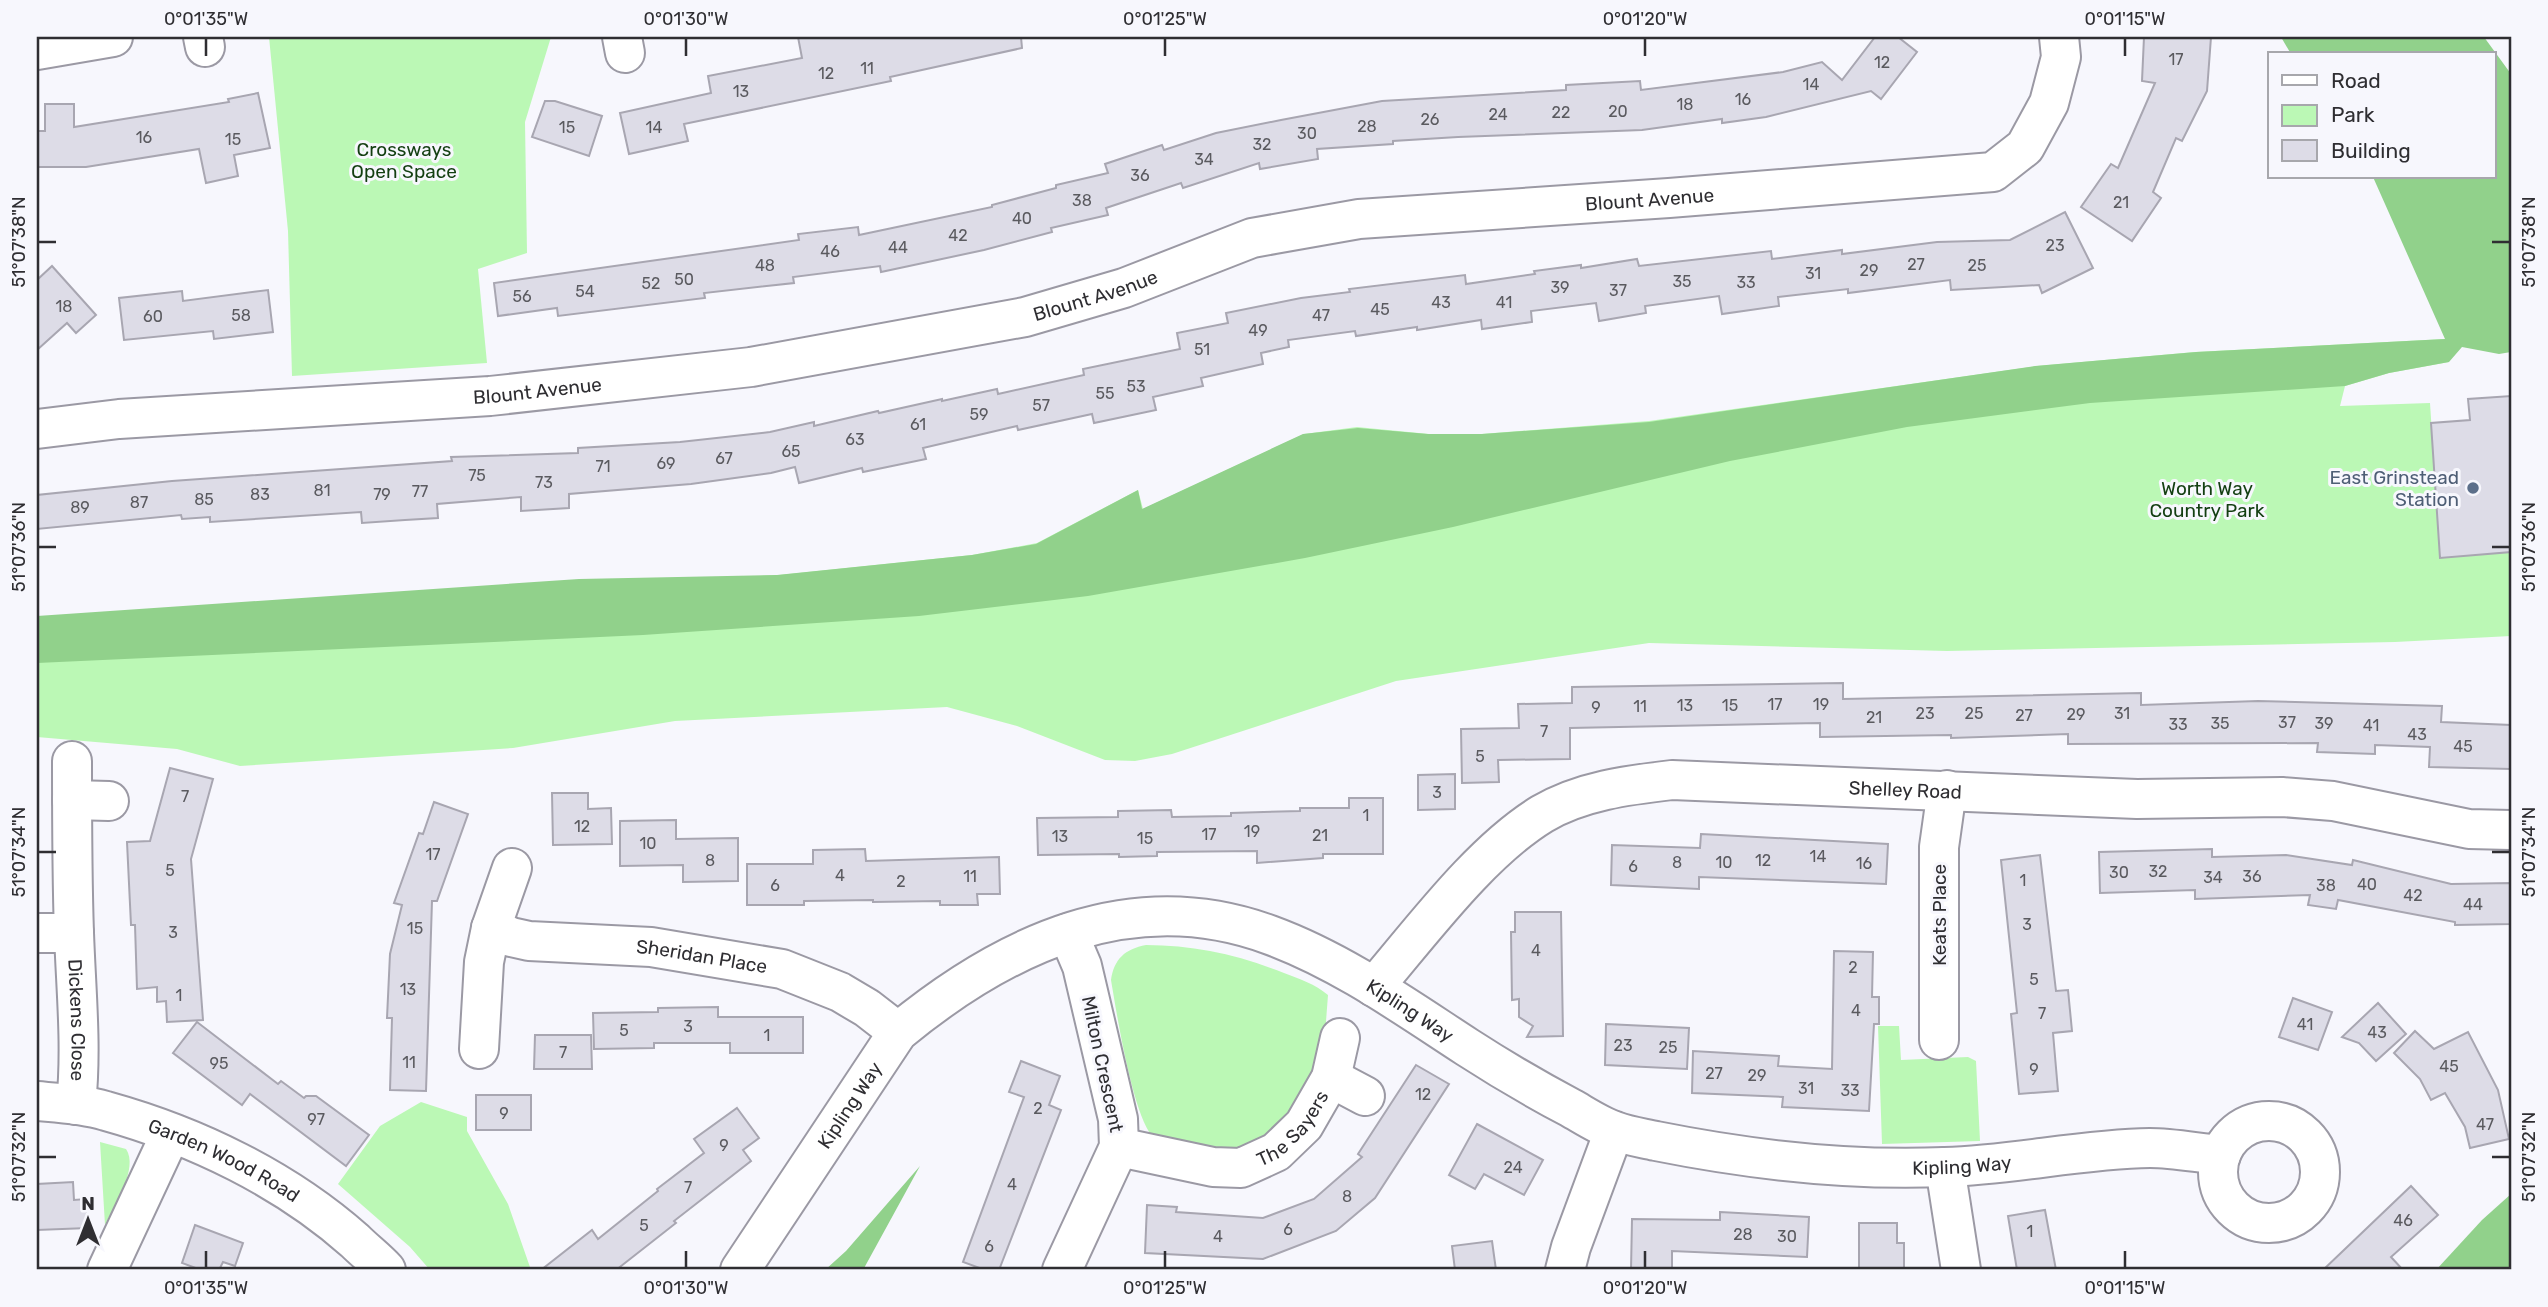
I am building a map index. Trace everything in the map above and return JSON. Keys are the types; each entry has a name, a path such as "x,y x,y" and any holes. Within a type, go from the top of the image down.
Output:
{"street":[{"path":"37,50 113,37"},
{"name":"Blount Avenue","path":"37,429 120,419 490,396 751,367 1025,317 1125,288 1252,238 1359,219 1993,172 2025,147 2049,103 2061,57 2059,37"},
{"name":"Dickens Close","path":"72,761 91,800 55,933 80,1015 80,1064 76,1105"},
{"name":"Shelley Road","path":"1374,987 1471,875 1508,838 1544,813 1588,794 1629,785 1672,780 2137,799 2282,797 2333,801 2469,829 2511,830"},
{"name":"Keats Place","path":"1937,1041 1939,848 1947,790"},
{"path":"479,1049 484,962 491,928 513,868"},
{"name":"Kipling Way","path":"740,1270 898,1032 987,970 1039,943 1114,919 1166,914 1233,923 1272,935 1374,987 1521,1081 1614,1131 1749,1157 1818,1165 1945,1167 2076,1152 2154,1148 2221,1155"},
{"name":"Sheridan Place","path":"491,928 529,941 651,947 782,969 839,992 867,1008 898,1032"},
{"name":"Milton Crescent","path":"1062,1270 1119,1147 1118,1119 1082,966 1068,933"},
{"name":"The Sayers","path":"1119,1147 1213,1167 1241,1168 1276,1152 1304,1125 1331,1078 1340,1038"},
{"path":"1331,1078 1365,1096"},
{"name":"Garden Wood Road","path":"37,1101 105,1110 171,1133 234,1160 293,1193 337,1226 386,1270"},
{"path":"1565,1270 1614,1131"},
{"path":"107,1270 171,1133"},
{"path":"1945,1167 1961,1270"}],"green space":[{"name":"Crossways Open Space","path":"269,37 551,37 525,122 527,253 478,269 487,363 292,376 288,231"},
{"path":"2281,37 2484,37 2495,52 2290,52"},
{"path":"2496,53 2511,74 2511,352 2499,354 2462,347 2449,362 2389,373 2345,386 2090,403 1907,427 1730,461 1453,527 1305,558 1088,596 919,616 643,635 37,663 37,616 579,579 777,575 972,555 1036,544 1138,490 1142,509 1303,434 1358,428 1428,434 1482,434 1649,422 2035,366 2196,352 2445,339 2373,178 2496,178"},
{"name":"Worth Way Country Park","path":"2445,339 2449,362 2389,373 2345,386 2340,406 2430,403 2440,557 2511,552 2511,636 2395,642 1947,651 1649,643 1396,681 1172,754 1135,761 1105,760 1017,726 947,707 675,721 513,748 240,766 177,749 37,737 37,617 779,575 972,555 1037,543 1138,490 1143,509 1304,434 1357,427 1429,434 1481,434 1649,421 2037,366 2195,352"},
{"path":"1146,945 1199,949 1233,956 1302,980 1328,995 1324,1048 1286,1125 1236,1153 1152,1136 1145,1124 1132,1085 1111,980 1115,966 1126,952"},
{"path":"1878,1026 1899,1026 1901,1060 1968,1057 1976,1061 1980,1141 1882,1144"},
{"path":"421,1102 467,1117 467,1131 508,1204 531,1270 430,1270 410,1247 338,1184 380,1126"},
{"path":"100,1142 126,1149 129,1157 124,1187 105,1225"},
{"path":"920,1166 863,1270 825,1270 846,1251"},
{"path":"2511,1194 2511,1270 2436,1270 2482,1220"}],"building":[{"path":"798,37 1021,37 1022,48 890,77 891,81 684,124 688,141 629,154 620,113 711,93 708,76 802,58"},
{"path":"1875,37 1898,37 1917,52 1881,99 1871,91 1766,117 1722,123 1722,119 1642,130 1458,137 1317,149 1318,159 1260,169 1259,163 1183,188 1181,183 1106,208 1108,215 1051,228 1052,232 881,272 880,266 793,277 794,283 704,293 705,298 558,316 557,308 498,316 494,283 799,240 798,234 858,227 859,235 992,207 1056,188 1056,185 1108,173 1105,164 1162,145 1164,150 1216,133 1382,101 1566,90 1566,85 1640,81 1641,90 1783,72 1822,62 1842,80"},
{"path":"2144,37 2211,37 2207,91 2182,141 2176,138 2153,192 2161,198 2132,241 2081,207 2111,164 2118,168 2155,83 2142,81"},
{"path":"258,93 270,148 234,155 238,176 206,183 199,149 86,167 37,167 37,131 45,131 45,104 74,104 74,127 229,102 228,99"},
{"path":"545,101 555,101 602,116 589,156 532,137"},
{"path":"2065,212 2093,268 2042,293 2039,285 1951,290 1950,280 1848,293 1848,289 1778,297 1779,306 1722,314 1719,296 1645,306 1646,313 1599,321 1596,303 1531,311 1532,322 1482,329 1481,320 1417,330 1417,327 1356,336 1355,331 1288,340 1289,347 1261,353 1263,364 1201,378 1203,386 1153,397 1156,410 1094,423 1092,414 1018,430 1017,426 923,448 926,459 863,472 862,468 799,483 795,467 691,484 569,494 569,508 521,511 521,497 437,504 438,518 362,523 361,512 210,522 210,517 182,519 181,515 37,529 37,495 172,481 452,461 451,457 578,453 578,448 680,442 770,432 814,422 814,426 997,389 998,394 1084,375 1083,369 1180,349 1177,333 1228,323 1226,313 1301,298 1350,292 1349,289 1465,275 1466,284 1535,274 1534,271 1581,265 1581,268 1637,259 1639,266 1771,251 1772,259 1842,250 1842,254 1937,242 2010,240"},
{"path":"52,266 96,315 76,333 67,323 37,350 37,280"},
{"path":"268,290 273,332 214,339 213,331 124,340 119,298 182,291 183,301"},
{"name":"East Grinstead Station","path":"2511,396 2511,552 2440,558 2431,423 2470,420 2468,399"},
{"path":"1843,683 1843,699 2141,693 2141,705 2258,701 2442,706 2441,722 2511,725 2511,769 2429,767 2430,747 2375,745 2375,754 2317,752 2318,743 2068,744 2068,734 1951,738 1951,735 1820,737 1820,723 1570,728 1570,759 1498,760 1499,782 1462,783 1461,729 1519,728 1518,704 1572,703 1572,687"},
{"path":"170,768 213,779 191,859 203,1020 167,1022 166,1001 157,1002 157,987 137,989 135,925 131,925 127,842 150,841"},
{"path":"1455,774 1455,809 1418,810 1418,775"},
{"path":"552,793 588,793 588,809 611,808 612,844 553,845"},
{"path":"1349,798 1383,798 1383,854 1323,854 1323,858 1257,863 1257,851 1157,852 1157,856 1119,857 1119,854 1038,855 1037,818 1118,817 1118,811 1171,810 1172,817 1231,816 1231,813 1300,811 1300,808 1349,808"},
{"path":"434,802 468,814 437,901 432,901 426,1091 390,1090 392,1018 387,1018 390,954 402,905 394,903 419,833 423,834"},
{"path":"676,820 676,839 738,838 738,881 683,882 683,865 620,866 620,821"},
{"path":"1701,834 1888,844 1886,884 1699,877 1699,889 1611,885 1612,845 1700,848"},
{"path":"865,849 866,861 999,857 1000,894 977,894 978,905 940,905 940,901 873,900 804,901 804,905 747,905 747,864 813,864 813,850"},
{"path":"2212,849 2212,857 2286,855 2352,865 2353,860 2451,884 2511,883 2511,924 2455,925 2455,922 2338,900 2336,909 2308,905 2310,895 2195,899 2195,890 2100,893 2099,852"},
{"path":"2040,855 2056,991 2068,990 2072,1031 2053,1033 2058,1091 2019,1094 2011,1014 2017,1013 2001,860"},
{"path":"1515,912 1561,912 1563,1036 1527,1037 1533,1026 1519,1017 1519,999 1512,1000 1511,932 1515,932"},
{"path":"1834,951 1873,952 1872,997 1879,997 1879,1024 1874,1024 1869,1111 1782,1107 1783,1097 1692,1093 1693,1051 1779,1056 1778,1066 1832,1069"},
{"path":"2293,998 2332,1012 2318,1050 2279,1037"},
{"path":"2378,1003 2406,1034 2376,1061 2359,1043 2342,1037"},
{"path":"718,1007 718,1017 803,1017 803,1053 730,1053 730,1043 654,1043 654,1048 594,1049 593,1013 658,1012 658,1008"},
{"path":"197,1022 278,1084 281,1081 304,1098 316,1096 369,1135 346,1166 250,1094 242,1105 173,1053"},
{"path":"1606,1024 1689,1028 1687,1069 1605,1065"},
{"path":"2415,1031 2434,1049 2468,1032 2498,1090 2509,1139 2470,1148 2465,1127 2445,1093 2431,1100 2420,1079 2394,1053"},
{"path":"535,1035 591,1035 592,1069 534,1069"},
{"path":"1021,1061 1060,1076 1049,1105 1061,1110 999,1270 985,1270 963,1262 1024,1097 1009,1092"},
{"path":"1416,1065 1449,1084 1375,1198 1336,1231 1263,1259 1145,1253 1147,1205 1177,1207 1176,1212 1263,1218 1314,1199 1362,1157 1358,1154"},
{"path":"476,1095 531,1095 531,1130 476,1130"},
{"path":"737,1108 759,1138 743,1150 751,1161 674,1221 676,1223 616,1270 541,1270 592,1230 598,1239 704,1153 694,1139"},
{"path":"1477,1124 1543,1160 1524,1195 1484,1174 1475,1189 1449,1175"},
{"path":"73,1182 74,1200 86,1199 88,1228 37,1230 37,1184"},
{"path":"2411,1186 2438,1215 2391,1257 2403,1270 2323,1270"},
{"path":"2045,1210 2056,1270 2017,1270 2008,1216"},
{"path":"1720,1212 1809,1217 1807,1257 1672,1251 1672,1270 1631,1270 1632,1219 1720,1220"},
{"path":"1859,1223 1897,1223 1897,1243 1904,1243 1904,1270 1859,1270"},
{"path":"195,1225 243,1243 235,1266 223,1262 219,1270 201,1270 182,1263"},
{"path":"1492,1241 1496,1270 1455,1270 1452,1246"}],"place":[{"name":"East Grinstead Station","path":"2473,488"}]}
